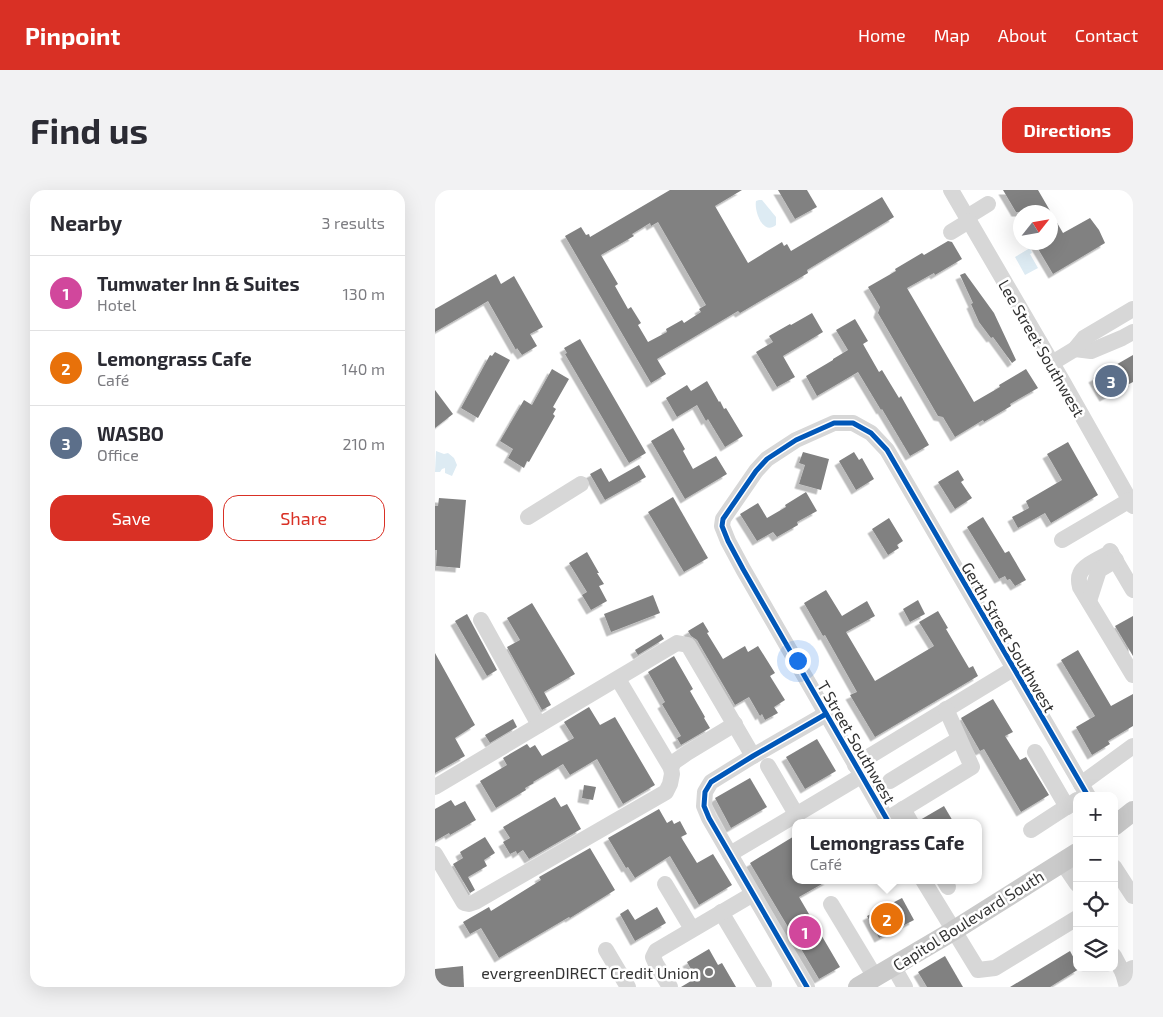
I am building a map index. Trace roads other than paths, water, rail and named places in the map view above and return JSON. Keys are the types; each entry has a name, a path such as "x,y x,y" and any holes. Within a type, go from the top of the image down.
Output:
{"main road":[{"path":"1118,823 1133,811"},
{"name":"Capitol Boulevard South","path":"867,982 953,931 1069,858"}],"street":[{"name":"Lee Street Southwest","path":"951,190 1131,503"},
{"path":"951,232 988,204"},
{"path":"1052,363 1075,349 1084,338 1133,308"},
{"path":"1075,349 1091,351 1133,332"},
{"name":"Gerth Street Southwest","path":"743,569 728,542 722,526 723,519 767,458 796,440 834,423 853,423 871,433 887,450 1013,668 1078,792"},
{"path":"528,517 581,484"},
{"path":"1062,540 1131,503"},
{"path":"1133,590 1112,553 1085,567 1080,573 1080,587 1133,675"},
{"name":"T Street Southwest","path":"743,569 887,819"},
{"path":"481,620 539,726"},
{"path":"435,787 677,643 688,645 753,756"},
{"path":"730,854 796,814 946,709 1013,668"},
{"path":"435,854 464,903 469,904 666,792 671,784 671,768 618,679"},
{"path":"907,816 972,767 946,709"},
{"path":"807,987 709,818 705,808 705,792 711,782 826,714"},
{"path":"671,768 674,762 687,753 735,724"},
{"path":"890,781 959,739"},
{"path":"1084,792 1133,746"},
{"path":"1035,752 1076,792"},
{"path":"768,766 796,814"},
{"path":"1031,830 1073,801"},
{"path":"1069,858 1076,882"},
{"path":"1118,873 1133,896"},
{"path":"665,884 692,929"},
{"path":"925,884 978,970 995,968 1073,920"},
{"path":"670,987 653,957 656,951 753,894"},
{"path":"831,904 867,982"},
{"path":"721,912 764,984"},
{"path":"606,950 628,987"},
{"path":"1118,962 1128,976"},
{"path":"893,966 905,987"}],"place":[{"name":"WASBO","path":"1111,381"},
{"name":"Lemongrass Cafe","path":"887,919"},
{"name":"Tumwater Inn & Suites","path":"805,932"},
{"name":"evergreenDIRECT Credit Union","path":"709,972"}]}
